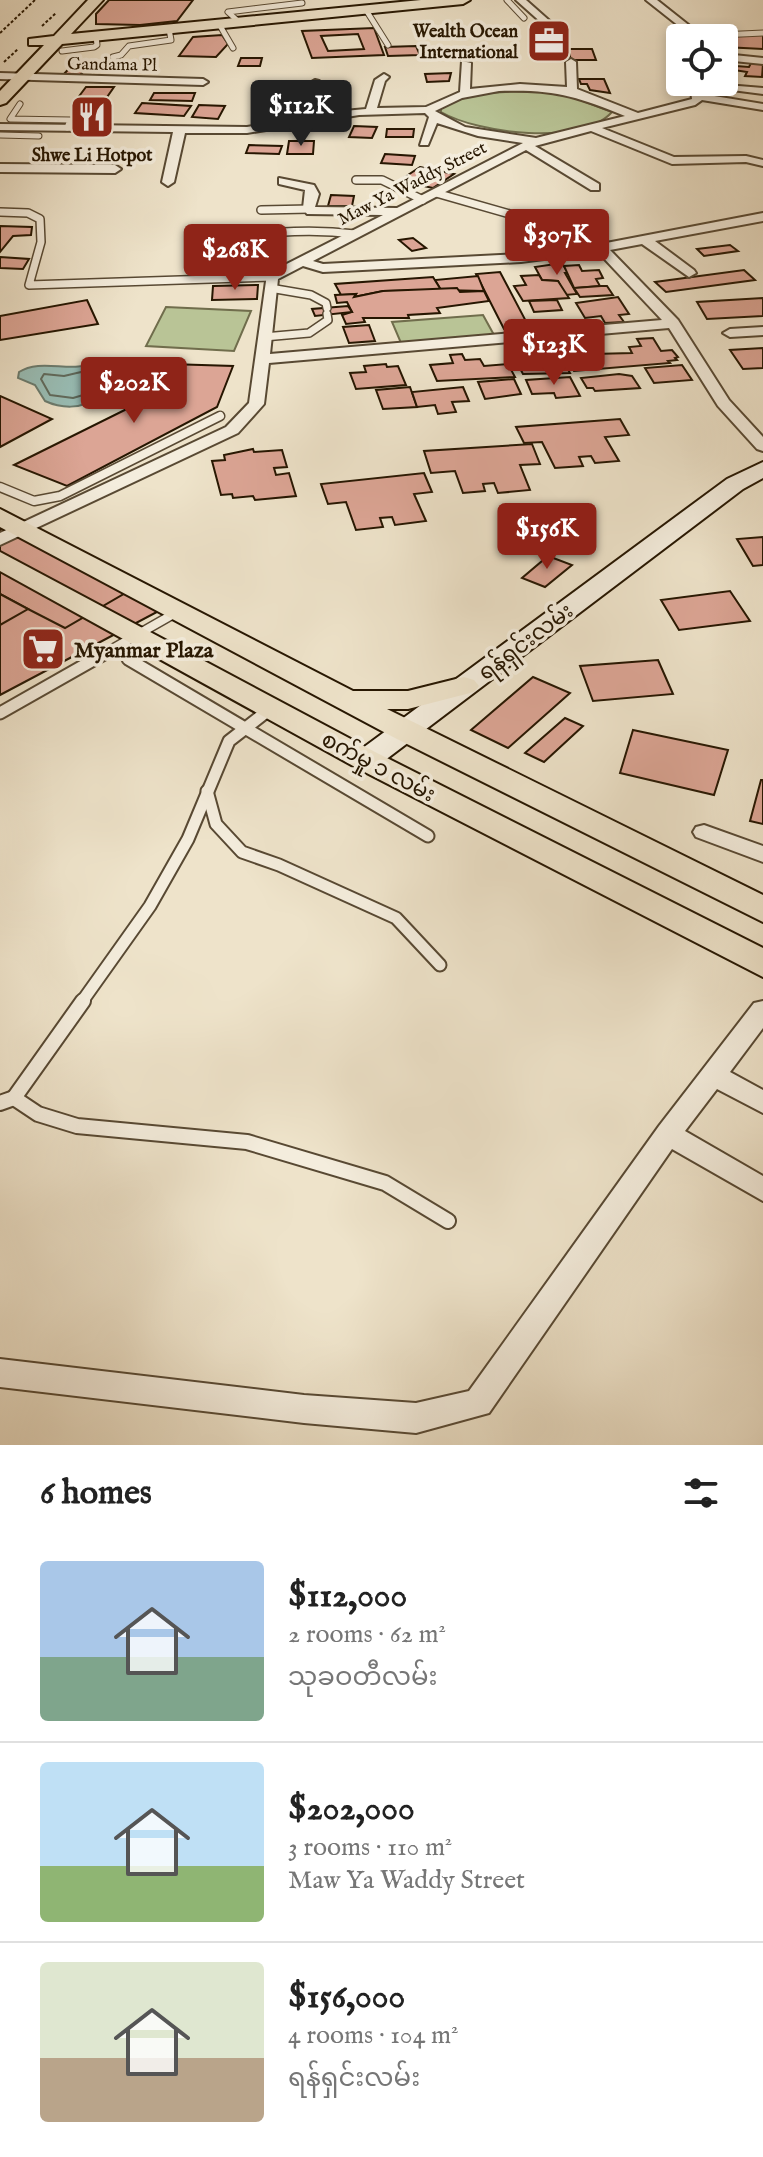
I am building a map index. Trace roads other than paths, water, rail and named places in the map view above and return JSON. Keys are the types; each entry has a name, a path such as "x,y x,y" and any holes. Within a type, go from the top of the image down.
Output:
{"main road":[{"path":"0,77 77,0"},
{"path":"0,100 21,77 58,46 72,24 96,0"},
{"path":"34,42 58,46 96,36 463,0"},
{"path":"72,24 88,29 129,33"},
{"name":"ရန်ရှင်းလမ်း","path":"366,760 735,484 763,469"},
{"name":"စက်မှု ၁ လမ်း","path":"8,528 763,910"},
{"name":"စက်မှု ၁ လမ်း","path":"0,560 132,647 259,718 366,760 763,964"},
{"path":"329,691 356,699 390,702 427,697 464,686"},
{"path":"586,873 623,840"}],"street":[{"path":"521,0 542,22 556,29 556,36"},
{"path":"651,0 683,24"},
{"path":"738,58 763,61"},
{"path":"571,62 572,92"},
{"path":"465,94 466,63"},
{"name":"Gandama Pl","path":"0,77 203,82"},
{"path":"371,111 380,80 384,77"},
{"path":"315,83 323,99 342,115"},
{"path":"424,143 431,114 465,94 512,88 572,92 640,118"},
{"path":"738,88 763,91"},
{"path":"532,144 640,118 691,103 697,100 697,96 763,107"},
{"path":"0,127 263,129 371,111 431,114 471,131 532,144 595,187"},
{"path":"168,182 180,128"},
{"path":"595,129 676,162 746,159 763,163"},
{"name":"Maw Ya Waddy Street","path":"271,282 302,262 532,144"},
{"path":"0,168 115,169"},
{"path":"283,181 310,188 313,194 310,209 401,211"},
{"path":"302,262 323,268 521,258 601,248 763,217"},
{"path":"645,240 689,273"},
{"path":"601,248 673,323 723,403 763,446"},
{"path":"8,528 232,430 256,404 271,282"},
{"path":"261,359 673,323"},
{"path":"730,333 763,331"},
{"path":"704,832 763,854"},
{"path":"0,1373 304,1409 416,1418 478,1403 668,1134 763,1010"},
{"path":"713,1074 763,1103"},
{"path":"668,1134 763,1190"}],"lane":[{"path":"507,0 524,18"},
{"path":"239,22 228,12 302,3"},
{"path":"366,10 388,45"},
{"path":"219,24 233,48"},
{"path":"113,57 121,55 129,46 171,40 169,29"},
{"path":"738,35 763,33"},
{"path":"20,104 10,119 70,120 67,128"},
{"path":"0,135 39,136"},
{"path":"356,180 382,180 423,200"},
{"path":"436,193 527,219 534,227"},
{"path":"261,210 310,209"},
{"path":"0,212 28,213 40,219 41,242 29,285 271,282 326,303 328,320 309,333 264,337"},
{"path":"201,242 284,230 313,229 355,234"},
{"path":"0,487 34,501 60,496 220,416"},
{"path":"0,713 132,647 177,612"},
{"path":"428,836 259,718 229,741 188,839 150,906 7,1101 77,1126 247,1142 385,1183 448,1221"},
{"path":"207,789 216,824 242,852 279,865 396,918 440,965"}],"water":[{"path":"96,361 107,362 106,368 112,370 97,395 90,402 77,406 45,401 35,385 18,378 19,372 28,368 78,367"}],"place":[{"name":"Wealth Ocean International","path":"549,41"},
{"name":"Shwe Li Hotpot","path":"92,117"},
{"name":"Myanmar Plaza","path":"43,649"}]}
